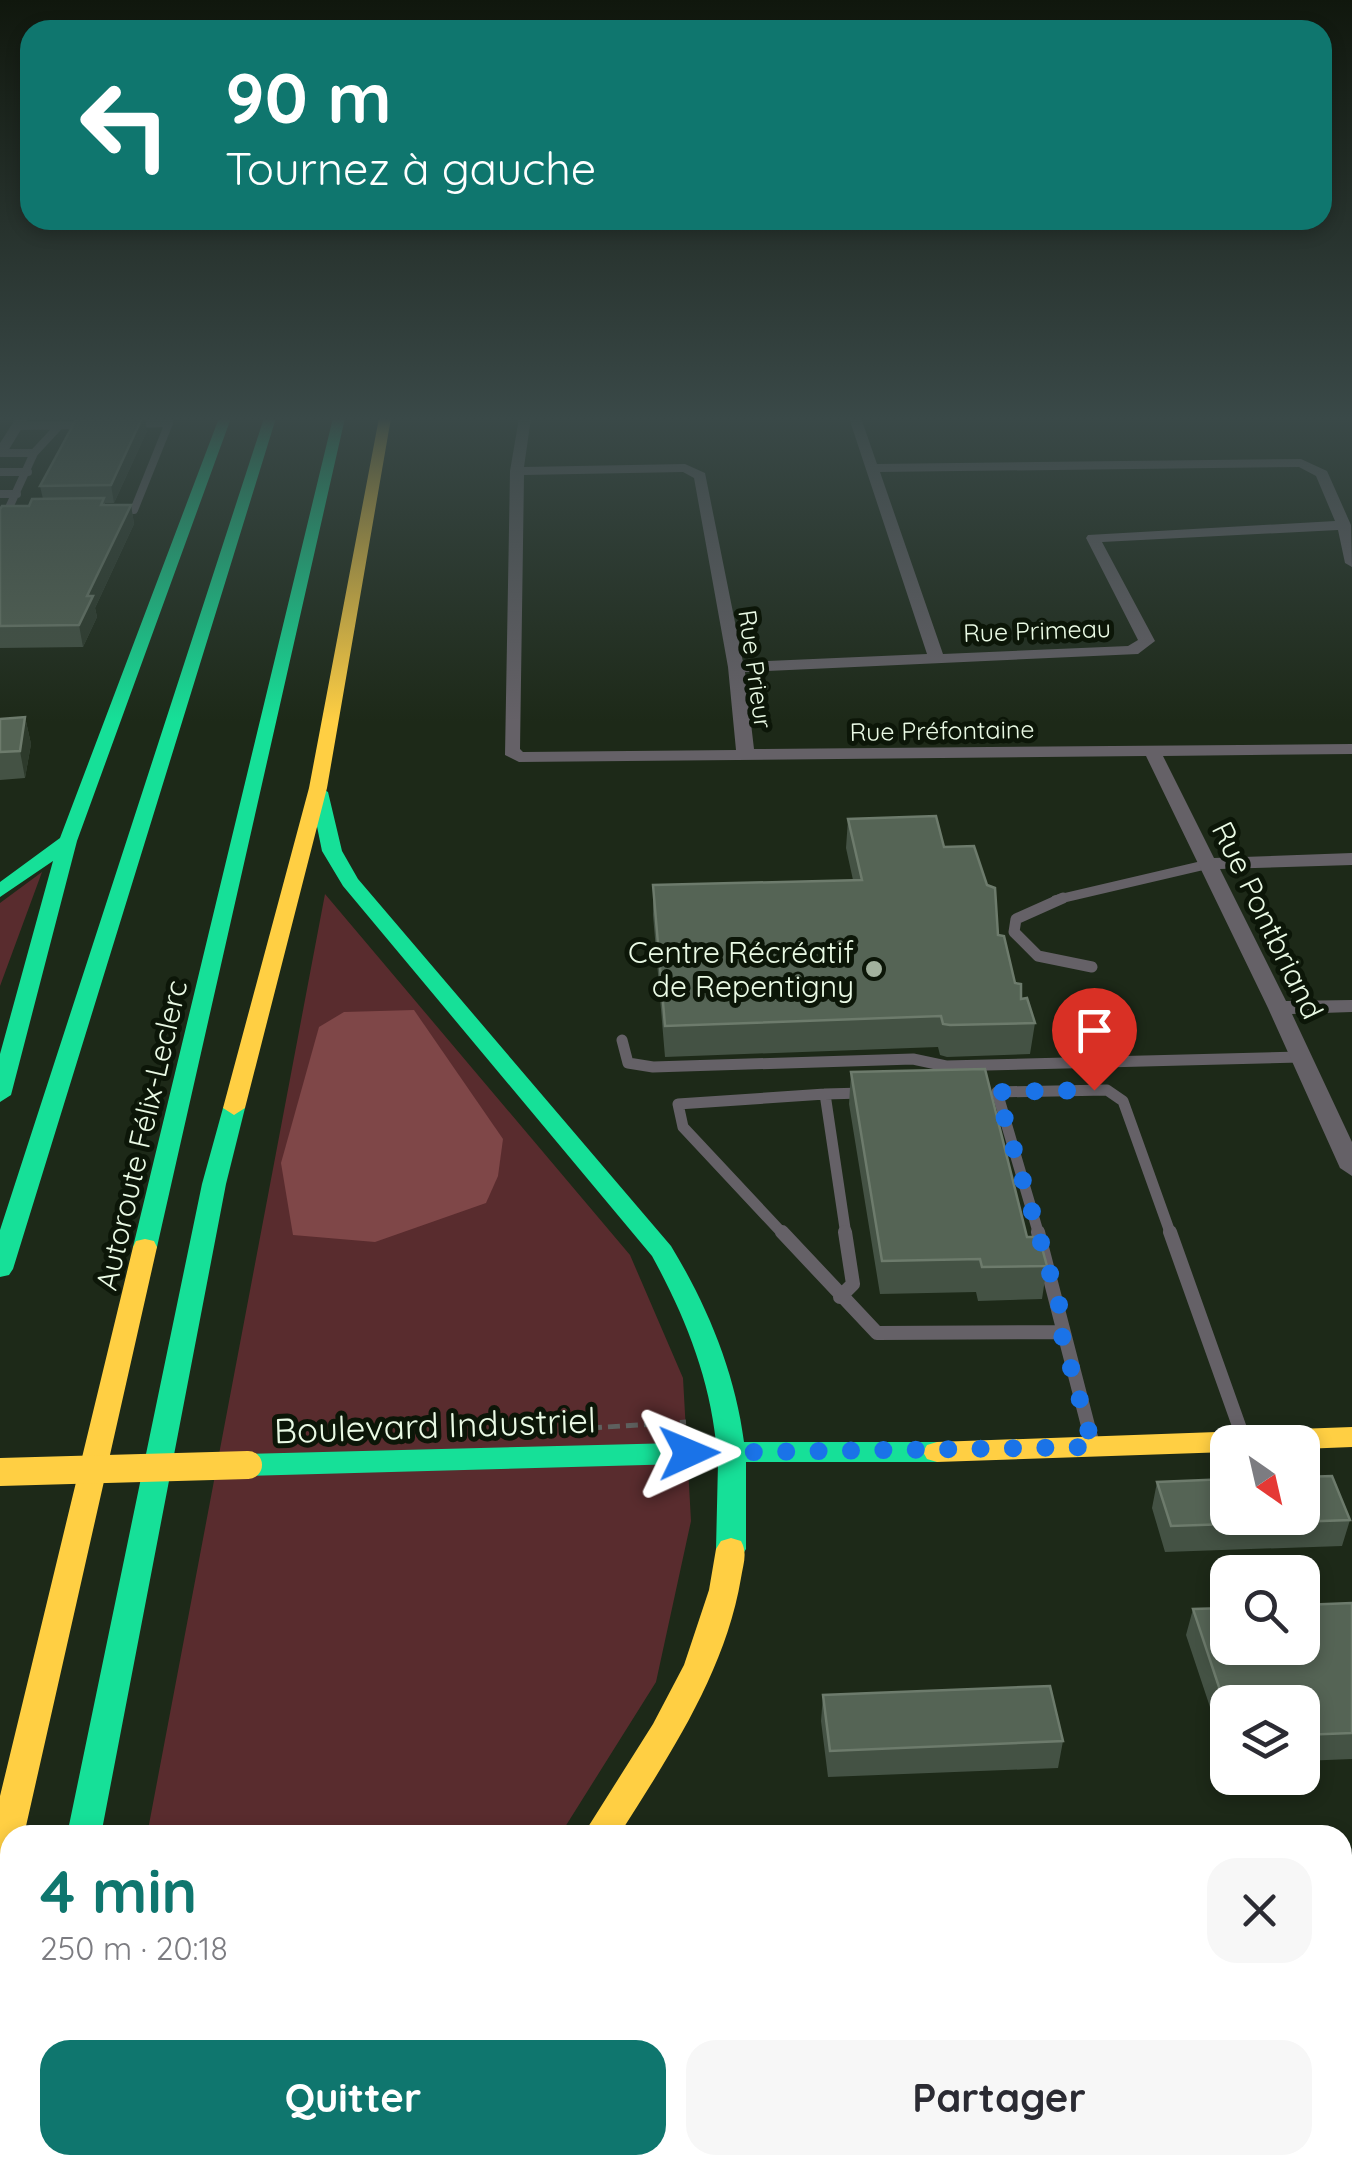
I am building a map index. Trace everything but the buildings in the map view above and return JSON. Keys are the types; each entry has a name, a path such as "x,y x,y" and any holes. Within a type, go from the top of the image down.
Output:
{"main road":[{"path":"0,1096 68,841 187,520"},
{"path":"0,1269 238,520"},
{"name":"Autoroute Félix-Leclerc","path":"10,1825 315,520"},
{"path":"86,1825 214,1184 318,788 367,520"},
{"path":"318,788 332,850 350,882 683,1282 712,1349 728,1452 731,1560 713,1638 680,1706 606,1825"},
{"path":"0,891 68,841"},
{"name":"Boulevard Industriel","path":"1320,1438 1352,1437"},
{"name":"Boulevard Industriel","path":"0,1472 728,1452 898,1453 1210,1442"}],"street":[{"name":"Rue Préfontaine","path":"515,520 511,752 532,759 1352,749"},
{"name":"Rue Prieur","path":"706,520 736,667 746,757"},
{"path":"889,520 938,660"},
{"path":"1342,520 1352,562"},
{"name":"Rue Primeau","path":"736,667 1112,653 1144,646 1148,641 1093,542 1102,534 1344,525"},
{"name":"Rue Pontbriand","path":"1153,753 1279,1008 1352,1168"},
{"path":"1209,864 1352,858"},
{"path":"1279,1008 1352,1006"}],"lane":[{"path":"1092,967 1062,966 1035,956 1018,940 1014,932 1016,919 1032,909 1209,864"},
{"path":"622,1040 628,1063 654,1068 913,1059 946,1066 1300,1057"},
{"path":"1093,1447 1061,1332 1059,1304 990,1091 1107,1090 1124,1102 1238,1425"},
{"path":"880,1092 678,1104 684,1127 693,1138 868,1326 886,1336 1061,1332"},
{"path":"825,1094 853,1284 840,1298"}],"shaded area":[{"path":"42,872 0,986 0,903"},
{"path":"325,894 630,1255 683,1378 691,1521 656,1682 566,1825 149,1825"},
{"path":"414,1010 503,1139 498,1176 486,1203 375,1242 293,1235 281,1163 319,1027 344,1012"}],"traffic: fast":[{"path":"0,1095 68,841 187,520"},
{"path":"0,1269 238,520"},
{"path":"145,1247 315,520"},
{"path":"319,792 332,851 350,882 662,1252 681,1286 711,1357 729,1433 734,1510 731,1549"},
{"path":"0,891 68,841"},
{"path":"86,1825 214,1184 234,1108"},
{"path":"248,1465 728,1452 937,1452"}],"traffic: slow":[{"path":"234,1108 318,788 367,520"},
{"path":"10,1825 145,1247"},
{"path":"937,1452 1352,1437"},
{"path":"0,1472 248,1465"},
{"path":"606,1825 664,1733 699,1665 724,1590 731,1549"}],"place":[{"name":"Centre Récréatif de Repentigny","path":"874,969"}],"route":[{"path":"689,1453 898,1453 1093,1447 1061,1332 1059,1304 997,1092 1094,1090"}]}
